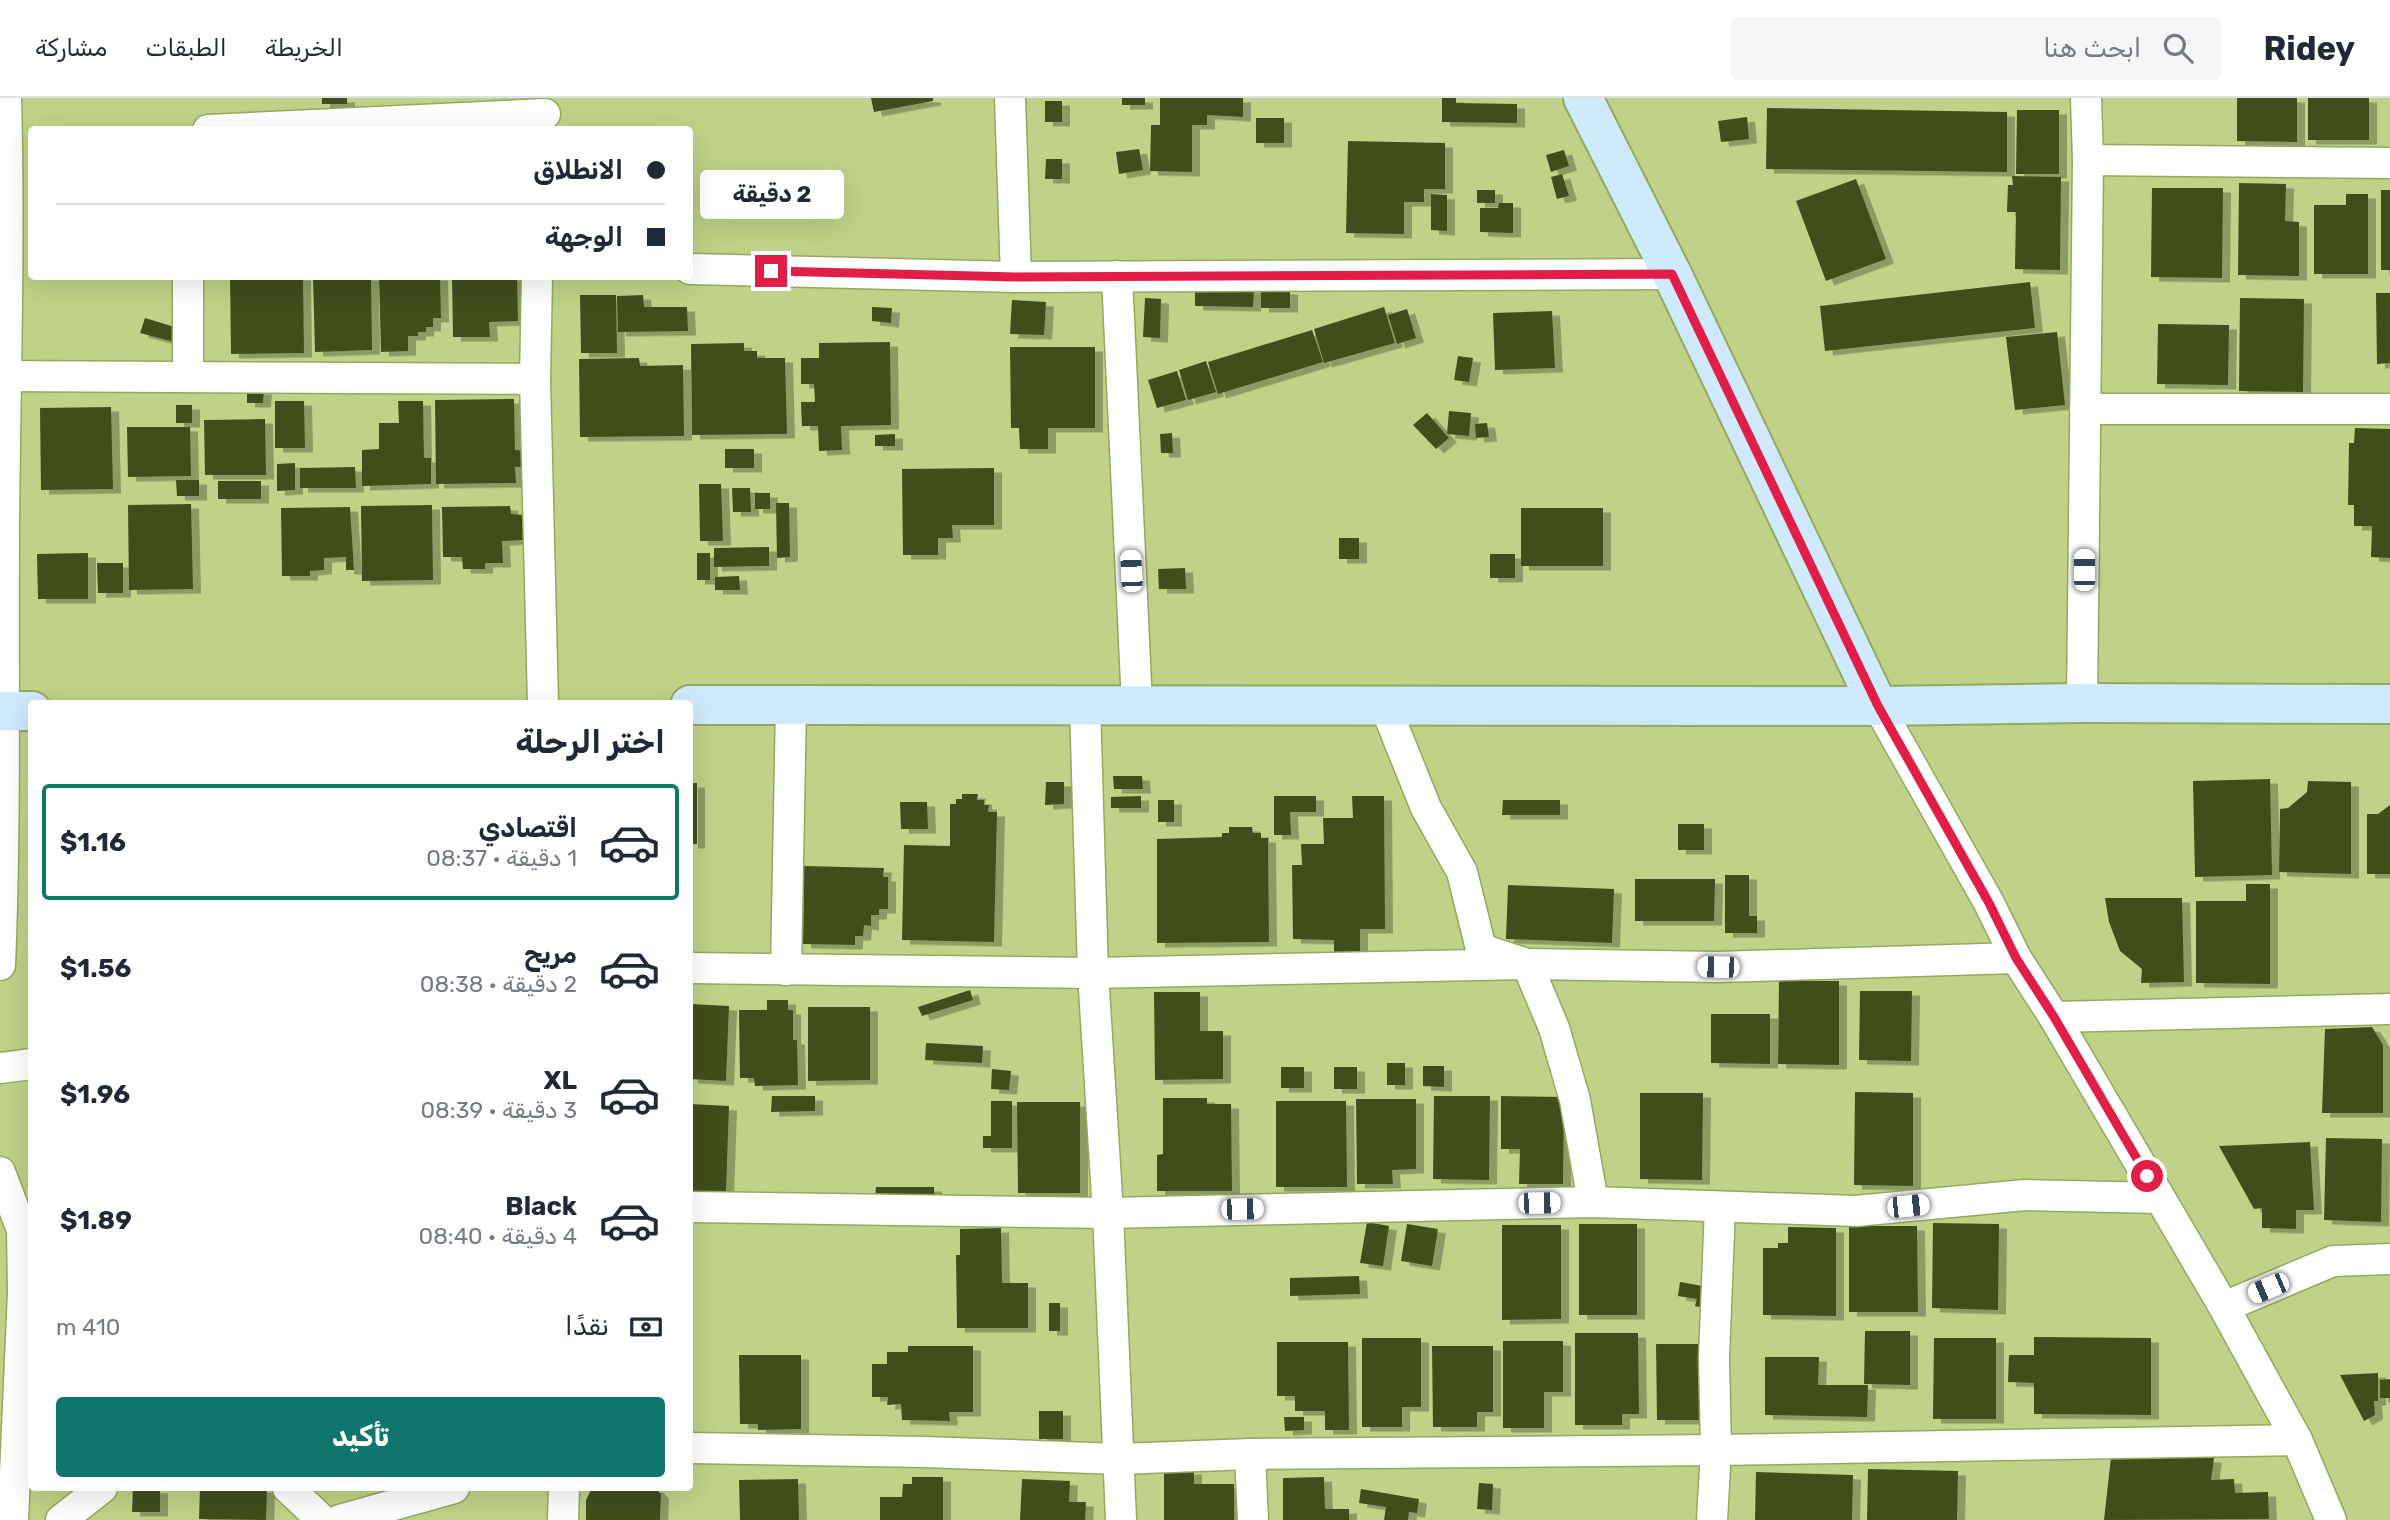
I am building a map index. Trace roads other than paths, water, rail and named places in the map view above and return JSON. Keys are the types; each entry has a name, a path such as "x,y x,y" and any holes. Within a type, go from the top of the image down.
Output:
{"street":[{"path":"0,965 11,711 3,376 13,138 6,98"},
{"path":"1010,98 1016,277"},
{"path":"1583,98 1672,274 1878,706 1989,903 2016,958 2054,1017 2224,1307 2297,1440 2332,1520"},
{"path":"2082,703 2088,160 2086,98"},
{"path":"292,126 545,114"},
{"path":"2088,160 2390,163"},
{"path":"693,269 1016,277 1672,274"},
{"path":"1117,276 1137,705"},
{"path":"188,280 188,377"},
{"path":"537,280 535,379 542,700"},
{"path":"3,376 535,379"},
{"path":"2085,410 2390,409"},
{"path":"693,705 2390,704"},
{"path":"786,970 791,705"},
{"path":"1085,705 1093,973 1108,1213 1121,1520"},
{"path":"1385,706 1426,808 1462,872 1481,949 1528,964"},
{"path":"693,968 1093,973 1528,964 1718,967 2016,958"},
{"path":"1528,964 1554,1028 1575,1100 1593,1202"},
{"path":"2054,1017 2390,1009"},
{"path":"0,1068 28,1064"},
{"path":"0,1172 22,1230 27,1290 9,1511"},
{"path":"693,1207 1108,1213 1593,1202 1856,1211 2025,1195 2160,1198"},
{"path":"1712,1520 1716,1450 1714,1358 1720,1207"},
{"path":"2224,1307 2333,1261 2390,1259"},
{"path":"693,1448 1119,1459 1250,1454 1716,1450 2297,1440"},
{"path":"1250,1454 1253,1520"},
{"path":"61,1520 98,1491"},
{"path":"292,1491 322,1520"},
{"path":"340,1520 443,1491"},
{"path":"563,1520 564,1491"}]}
